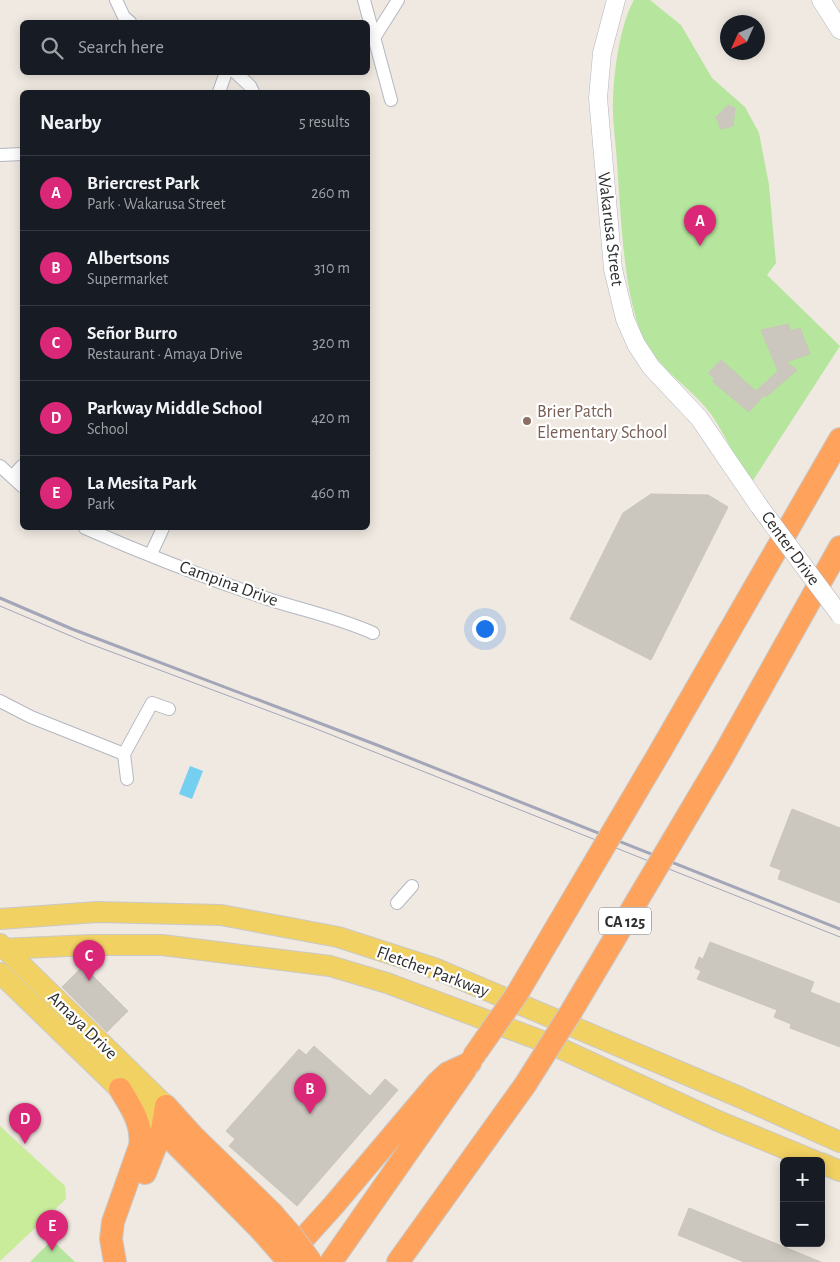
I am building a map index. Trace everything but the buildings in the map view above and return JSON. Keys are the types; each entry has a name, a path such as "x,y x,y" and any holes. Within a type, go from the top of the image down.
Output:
{"highway":[{"path":"331,1262 517,994 661,750 835,448 840,434"},
{"name":"CA 125","path":"404,1256 525,1085 571,1012 723,756 840,547"},
{"path":"780,656 840,573"},
{"path":"282,1262 333,1206 437,1083 448,1073 472,1060"},
{"path":"115,1262 111,1239 113,1222 140,1146 142,1134 135,1116 120,1089"},
{"path":"130,1262 126,1240 128,1218 162,1130 166,1106"},
{"path":"166,1106 266,1221 289,1262"},
{"path":"162,1130 266,1221 292,1236 311,1262"}],"main road":[{"name":"Fletcher Parkway","path":"0,919 97,912 221,915 338,937 434,968 737,1096 840,1142"},
{"name":"Fletcher Parkway","path":"1,947 162,945 330,966 387,983 553,1045 718,1121 806,1157"},
{"name":"Amaya Drive","path":"1,947 166,1106"},
{"name":"Amaya Drive","path":"0,973 162,1130"},
{"path":"825,1165 840,1171"}],"street":[{"path":"116,0 124,18 127,20"},
{"path":"364,0 369,20"},
{"path":"374,38 398,0"},
{"name":"Wakarusa Street","path":"616,0 602,53 598,98 613,269 626,319 636,344 651,367 699,418 759,506"},
{"path":"821,0 840,30"},
{"path":"370,23 391,100"},
{"path":"220,90 225,75"},
{"path":"238,75 252,90"},
{"path":"0,155 20,154"},
{"path":"0,466 20,484"},
{"path":"12,477 20,468"},
{"name":"Center Drive","path":"759,506 840,615"},
{"name":"Campina Drive","path":"90,530 269,599 342,620 373,633"},
{"path":"151,554 162,530"},
{"path":"0,701 31,717 124,754"},
{"path":"127,778 124,754 152,704 169,709"},
{"path":"397,903 412,886"}],"green space":[{"path":"634,0 650,0 681,25 712,78 745,107 759,133 769,185 776,263 767,275 840,346 752,482 711,414 670,373 647,345 633,306 624,257 613,107 621,34"},
{"path":"0,1126 65,1186 66,1199 0,1261"},
{"path":"52,1240 75,1262 30,1262"}],"water":[{"path":"190,766 203,771 192,799 179,794"}],"tram line":[{"path":"0,606 85,642 314,728 840,937"}],"railway":[{"path":"0,598 72,629 377,745 840,929"}],"place":[{"name":"Briercrest Park","path":"700,246"},
{"name":"Brier Patch Elementary School","path":"527,421"},
{"name":"Señor Burro","path":"89,981"},
{"name":"Albertsons","path":"310,1114"},
{"name":"Parkway Middle School","path":"25,1144"},
{"name":"La Mesita Park","path":"52,1251"}]}
